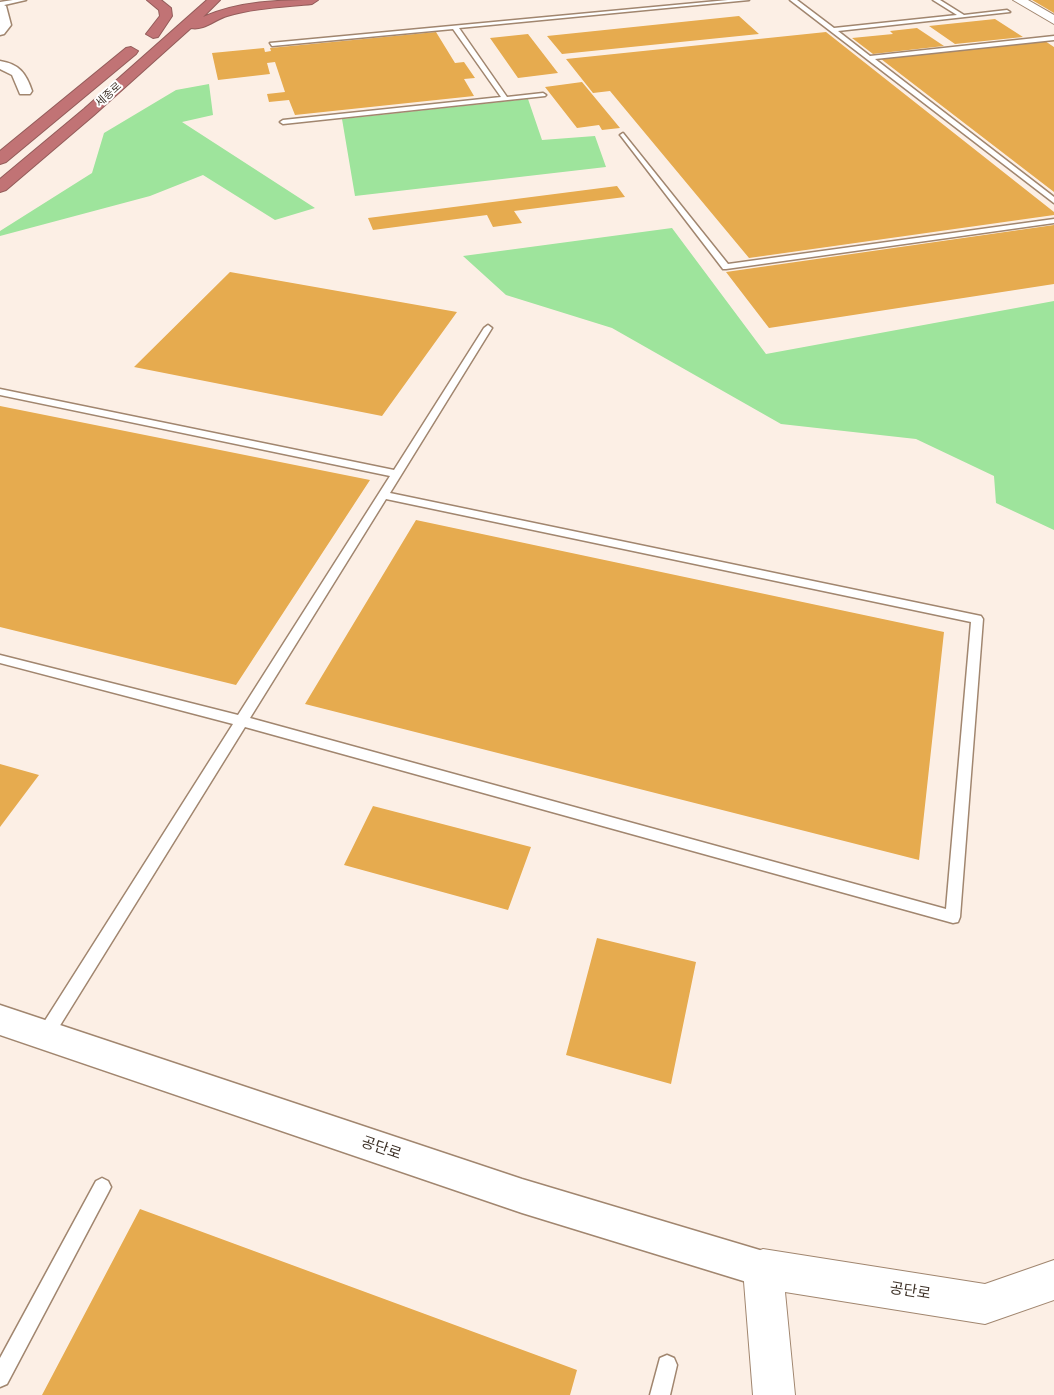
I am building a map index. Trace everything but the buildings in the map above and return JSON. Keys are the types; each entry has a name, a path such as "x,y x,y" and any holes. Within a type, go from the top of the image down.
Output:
{"highway":[{"path":"153,0 165,8 166,16 153,34"},
{"name":"세종로","path":"0,187 89,112 214,0"},
{"path":"259,0 309,1"},
{"path":"178,33 222,13 309,1"},
{"name":"세종로","path":"0,159 188,6"}],"street":[{"path":"1019,0 1054,20"},
{"path":"0,31 5,26 1,11"},
{"path":"0,65 7,65 20,75 25,91"},
{"name":"공단로","path":"0,1020 522,1196 763,1269 986,1304 1054,1280"},
{"path":"763,1269 774,1395"}],"lane":[{"path":"1,11 23,0"},
{"path":"272,44 746,0"},
{"path":"793,0 1054,201"},
{"path":"936,0 962,16"},
{"path":"832,30 1007,12"},
{"path":"454,26 505,99"},
{"path":"869,58 1054,38"},
{"path":"283,122 543,95"},
{"path":"623,135 726,267 1054,221"},
{"path":"45,1036 488,328"},
{"path":"0,392 397,474"},
{"path":"0,659 242,721 953,917 977,619 384,495"},
{"path":"0,1377 102,1187"},
{"path":"660,1395 667,1365"}],"green space":[{"path":"209,84 213,115 182,122 315,208 275,220 203,175 150,196 0,236 0,231 92,173 104,133 176,90"},
{"path":"528,99 542,140 595,136 606,167 355,196 342,119"},
{"path":"672,228 766,354 1054,301 1054,530 996,503 994,476 916,439 781,424 612,328 506,295 463,256"}]}
